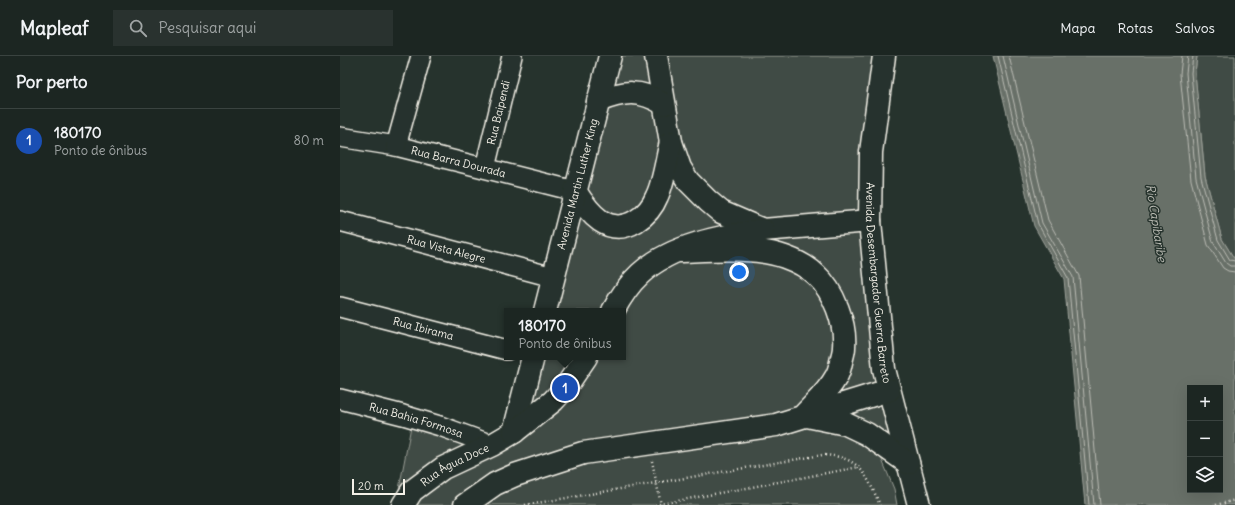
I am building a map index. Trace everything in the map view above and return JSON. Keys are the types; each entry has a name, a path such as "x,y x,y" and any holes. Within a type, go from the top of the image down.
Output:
{"main road":[{"name":"Avenida Martin Luther King","path":"546,308 610,56"},
{"path":"656,56 671,142 680,168 688,181 708,201 722,212 763,230"},
{"name":"Avenida Desembargador Guerra Barreto","path":"884,56 871,152 870,221 884,369 919,505"},
{"path":"598,101 623,93 633,93 652,96 664,104"},
{"path":"575,191 597,219 607,225 618,228 630,225 641,218 652,206 658,194 671,142"},
{"path":"615,308 621,297 639,274 657,261 679,251 727,236 763,230 870,221"},
{"path":"679,251 745,250 774,254 785,257 804,266 816,275 824,284 832,295 837,308 842,326 844,347 837,375 825,393 803,417"},
{"path":"514,432 532,360"},
{"name":"Rua Água Doce","path":"403,505 412,491 443,468 492,445 514,432 553,401 565,388 584,360"},
{"path":"465,505 495,484 515,475 583,453 776,425 889,390"},
{"path":"803,417 846,424 867,434 908,463"}],"street":[{"path":"396,146 421,56"},
{"name":"Rua Baipendi","path":"485,168 512,56"},
{"name":"Rua Barra Dourada","path":"340,137 396,146 575,191"},
{"name":"Rua Vista Alegre","path":"340,221 553,277"},
{"name":"Rua Ibirama","path":"340,307 504,349"},
{"name":"Rua Bahia Formosa","path":"340,399 433,424 492,445"}],"path":[{"path":"648,443 661,504"},
{"path":"525,505 822,455 836,456 862,470 880,505"},
{"path":"655,505 858,467"},
{"path":"1216,505 1235,500"}],"shaded area":[{"path":"610,56 884,56 870,221 908,463 873,438 894,489 897,505 396,505 412,421 500,441 532,360 626,360 626,308 546,308"},
{"path":"1197,56 1235,56 1235,260 1222,239 1205,176 1195,73"}],"water":[{"name":"Rio Capibaribe","path":"993,56 1197,56 1195,73 1205,176 1222,239 1235,260 1235,505 1085,505 1064,279 1034,226"}],"place":[{"name":"180170","path":"565,388"}]}
